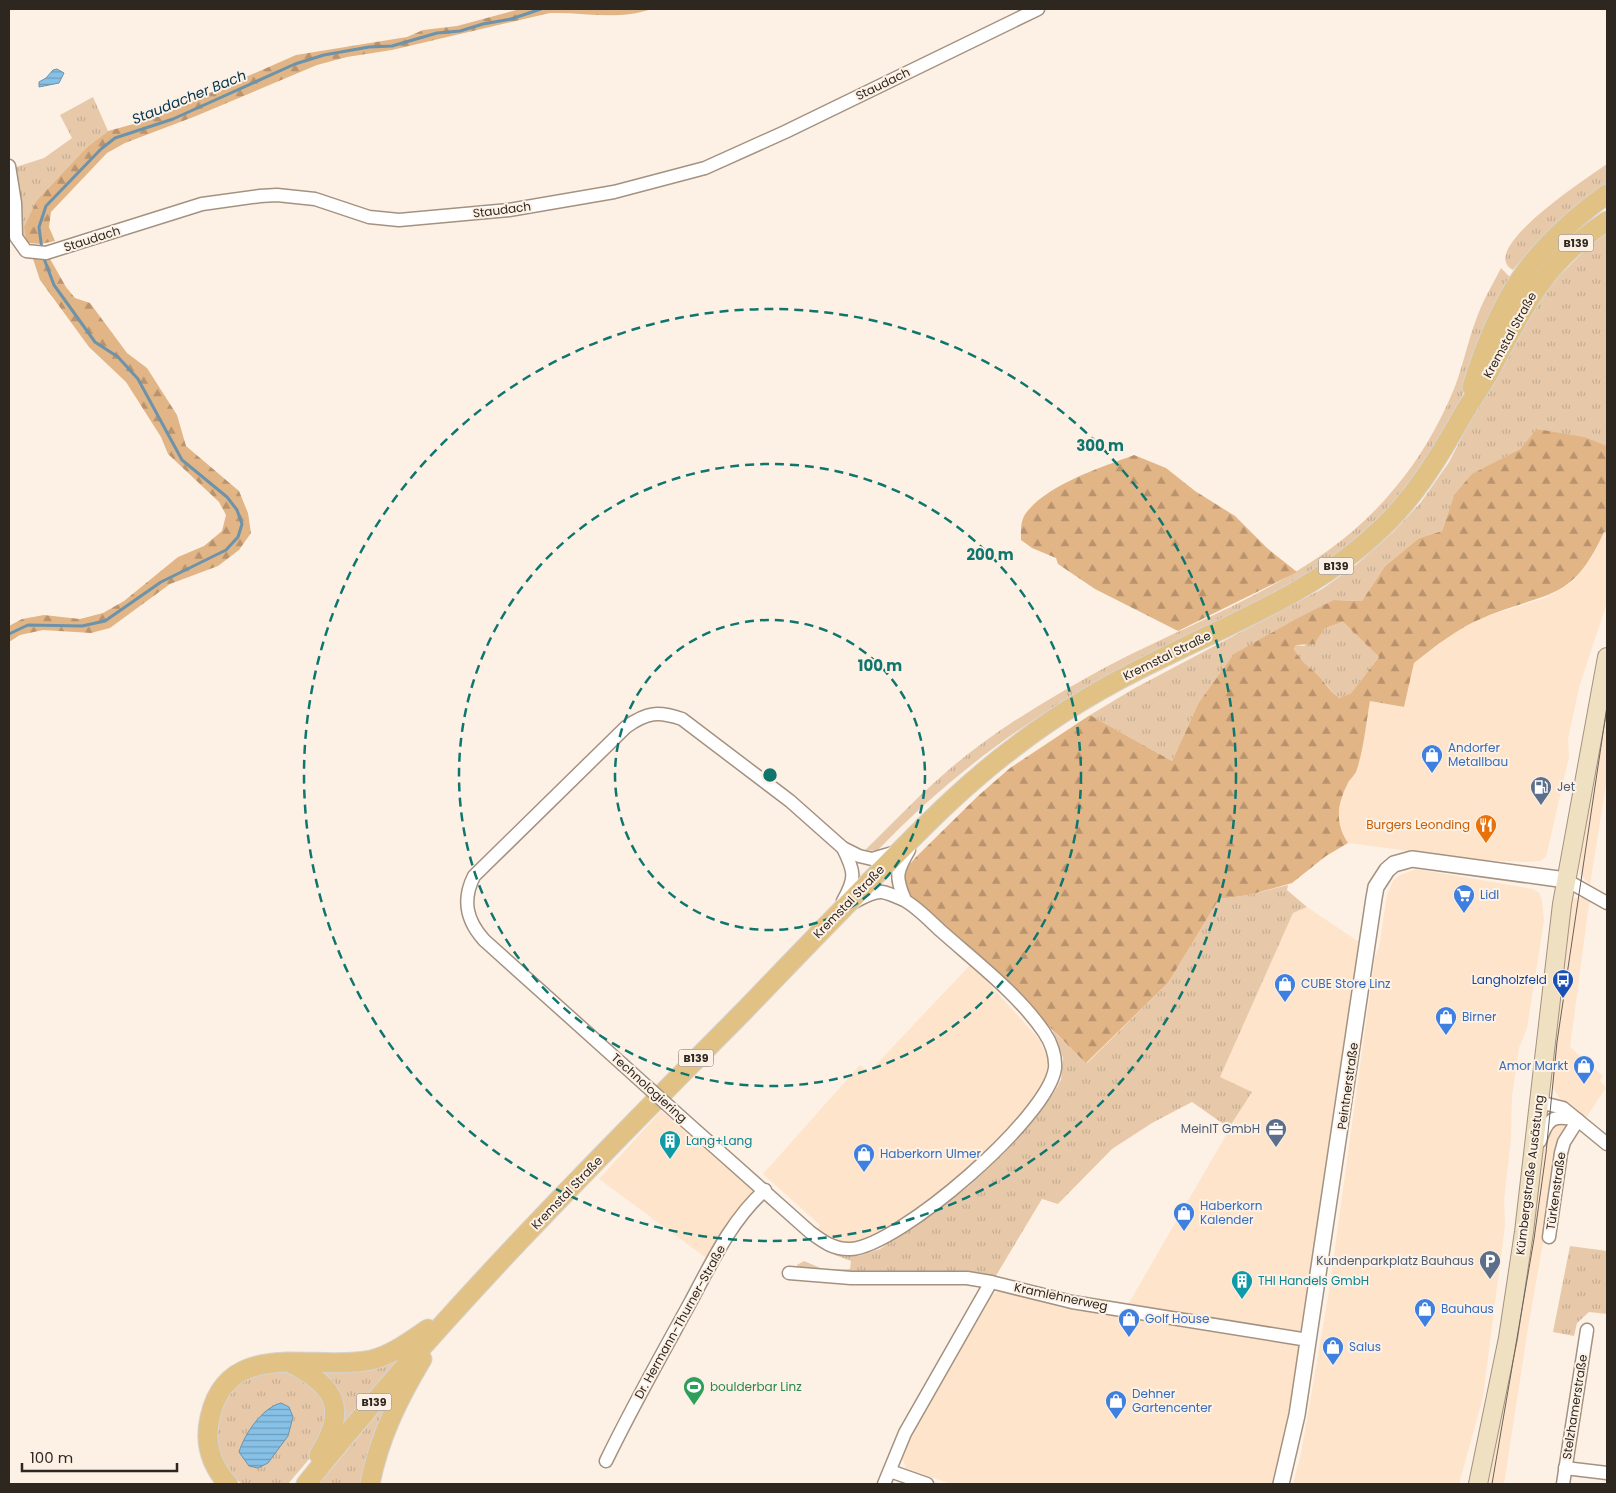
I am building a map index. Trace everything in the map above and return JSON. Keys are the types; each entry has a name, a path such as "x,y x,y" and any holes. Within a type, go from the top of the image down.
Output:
{"main road":[{"name":"Kremstal Straße","path":"1463,415 1486,344 1498,317 1517,284 1548,242 1607,194"},
{"name":"Kremstal Straße","path":"306,1484 450,1316 662,1093 899,851 985,769 1053,719 1119,679 1303,588 1351,555 1387,523 1415,491 1447,445 1488,375 1527,300 1542,280 1572,247 1607,221"},
{"name":"Kürnbergstraße Ausästung","path":"1478,1484 1508,1338 1533,1161 1553,964 1566,880 1607,657"},
{"name":"B139","path":"228,1484 214,1465 207,1442 207,1427 216,1400 224,1388 243,1371 262,1363 309,1360 341,1363 373,1359 403,1346 450,1316"},
{"name":"B139","path":"370,1484 378,1450 388,1421 399,1398 450,1316"},
{"name":"B139","path":"287,1362 315,1376 323,1384 334,1402 335,1414 330,1437 301,1484"}],"street":[{"name":"Staudach","path":"9,166 15,203 16,237 26,251 42,254 214,201 278,195 315,199 369,217 399,220 509,210 614,192 705,168 785,132 1038,9"},
{"name":"Technologiering","path":"846,906 881,892 905,900 967,954 1035,1020 1045,1034 1055,1057 1054,1074 1049,1086 1026,1118 988,1160 894,1231 864,1246 850,1249 838,1248 826,1243 810,1232 484,940 474,929 468,917 466,903 468,889 474,876 626,727 637,719 648,715 664,713 682,719 790,801 843,848 859,856 872,859 899,851"},
{"path":"905,900 898,886 897,873 918,832"},
{"name":"Technologiering","path":"831,921 853,882 852,867 843,848"},
{"name":"Peintnerstraße","path":"1281,1484 1297,1415 1374,898 1381,876 1394,864 1420,859 1566,880"},
{"path":"1566,880 1607,903"},
{"path":"1539,1102 1563,1108 1607,1144"},
{"name":"Türkenstraße","path":"1533,1161 1544,1126 1550,1121 1564,1117 1578,1120 1562,1148 1549,1237"},
{"name":"Dr. Hermann-Thurner-Straße","path":"606,1461 629,1414 725,1240 754,1200 765,1190"},
{"name":"Kramlehnerweg","path":"789,1273 850,1278 966,1278 991,1282 1072,1302 1308,1340"},
{"path":"884,1484 905,1433 991,1282"},
{"name":"Stelzhamerstraße","path":"1563,1484 1587,1330"},
{"path":"1565,1468 1607,1473"},
{"path":"890,1470 927,1484"}],"shaded area":[{"path":"1604,532 1607,533 1607,602 1579,688 1568,739 1569,757 1546,857 1540,861 1527,862 1478,860 1348,843 1340,831 1338,819 1341,799 1347,783 1357,771 1370,701 1404,707 1414,663 1460,629 1484,617 1545,598 1573,581 1592,557"},
{"path":"1607,678 1607,778 1590,885 1580,874 1580,865"},
{"path":"1416,869 1533,889 1539,893 1542,900 1544,921 1527,1028 1519,1048 1512,1096 1511,1139 1504,1200 1505,1225 1483,1397 1459,1484 1293,1484 1301,1454 1329,1291 1375,957 1379,947 1387,895 1393,881 1400,875"},
{"path":"1582,897 1592,900 1589,904 1570,1047 1603,1076 1600,1081 1606,1088 1585,1119 1562,1102 1551,1085 1571,901 1574,898"},
{"path":"1307,907 1362,944 1302,1334 1126,1308 1251,1092 1219,1077 1293,913"},
{"path":"971,964 1039,1039 1048,1059 1045,1080 1032,1102 988,1153 934,1197 885,1231 863,1240 847,1243 830,1239 817,1229 820,1225 763,1174 860,1065 869,1072"},
{"path":"661,1111 761,1197 716,1265 599,1179"},
{"path":"1561,1123 1569,1124 1559,1152 1528,1328 1504,1484 1489,1484 1530,1242 1545,1135 1551,1128"},
{"path":"1002,1289 1302,1344 1293,1408 1275,1484 951,1484 906,1468 902,1458 908,1439 993,1294"}],"green space":[{"path":"520,9 651,9 626,15 550,13 392,50 347,57 317,65 196,116 125,143 107,153 51,212 49,227 55,241 41,244 27,243 24,227 37,200 87,147 108,131 148,120 296,55 407,37 423,30 457,26"},
{"path":"93,97 108,131 87,147 37,200 27,243 20,233 13,168 44,158 72,138 60,115"},
{"path":"1607,164 1607,184 1538,241 1513,270 1505,260 1509,247 1522,231 1539,214"},
{"path":"1607,233 1607,446 1538,429 1520,449 1498,461 1454,495 1442,531 1419,538 1385,566 1362,601 1334,600 1198,704 1172,761 1090,715 1135,688 1322,589 1357,564 1393,532 1421,502 1449,462 1495,374 1547,288 1589,246"},
{"path":"49,257 66,287 75,298 90,303 127,353 147,368 177,415 186,446 239,491 248,513 251,533 239,550 218,566 170,584 110,628 91,633 43,630 20,635 9,642 9,626 22,619 44,615 80,619 103,613 124,601 178,557 204,546 222,531 226,515 219,502 168,454 161,437 126,382 89,347 40,280 33,259"},
{"path":"1501,268 1510,277 1495,309 1451,421 1410,486 1391,508 1361,537 1329,562 1293,583 1256,603 1142,657 1044,713 985,754 957,777 878,850 864,851 941,777 1007,726 1046,701 1106,667 1260,592 1297,571 1332,547 1365,520 1403,478 1435,429 1454,389 1479,311"},
{"path":"1537,429 1584,437 1607,446 1607,533 1604,532 1581,572 1556,591 1475,621 1457,631 1431,650 1414,663 1404,707 1370,701 1359,761 1339,807 1339,822 1348,843 1326,856 1292,883 1249,895 1219,899 1168,983 1086,1063 965,943 907,892 903,877 907,867 978,796 1010,768 1090,715 1172,761 1198,704 1234,654 1334,600 1362,601 1385,566 1419,538 1442,531 1454,495 1472,474 1520,449","holes":["1343,622 1379,657 1351,693 1339,698 1294,649 1296,645 1314,644 1325,628"]},
{"path":"1134,455 1166,468 1195,491 1235,516 1267,548 1297,572 1178,631 1095,589 1058,564 1056,558 1032,548 1021,540 1021,526 1024,516 1047,494 1091,471"},
{"path":"1343,622 1379,657 1351,693 1339,698 1294,649 1296,645 1304,646 1325,628"},
{"path":"1288,885 1287,890 1307,907 1293,913 1220,1077 1252,1092 1229,1128 1192,1102 1152,1123 1112,1149 1058,1204 1042,1199 994,1279 945,1274 798,1270 797,1265 804,1261 825,1270 850,1269 851,1261 827,1252 817,1242 839,1254 858,1256 880,1249 968,1187 1007,1150 1053,1094 1061,1080 1063,1058 1053,1031 1087,1063 1168,983 1219,899 1249,895"},
{"path":"1570,1246 1607,1251 1607,1314 1589,1312 1577,1323 1574,1336 1553,1332"},
{"path":"403,1354 340,1430 340,1401 338,1394 331,1381 314,1368"},
{"path":"288,1371 305,1377 326,1402 326,1432 310,1458 288,1484 242,1484 232,1475 220,1451 217,1438 217,1424 220,1411 225,1399 240,1383 267,1373"},
{"path":"399,1388 365,1484 319,1484"}],"water":[{"path":"57,69 64,73 59,83 39,87 39,82 46,78 53,70"},
{"path":"281,1403 289,1407 293,1417 288,1436 268,1463 258,1468 249,1466 239,1452 245,1437 255,1422 267,1410"}],"waterway":[{"name":"Staudacher Bach","path":"42,250 39,227 46,206 101,149 115,138 173,119 295,64 324,55 369,47 392,46 437,33 460,31 483,24 511,19 541,9"},
{"name":"Staudacher Bach","path":"9,634 28,625 82,626 105,621 161,582 226,550 238,537 242,524 237,510 227,497 182,460 138,379 118,357 95,342 54,285 43,256"}],"tram line":[{"path":"1492,1484 1534,1239 1546,1153 1557,1042 1607,706"}],"place":[{"name":"Andorfer Metallbau","path":"1432,774"},
{"name":"Jet","path":"1541,806"},
{"name":"Burgers Leonding","path":"1486,844"},
{"name":"Lidl","path":"1464,914"},
{"name":"Langholzfeld","path":"1563,999"},
{"name":"CUBE Store Linz","path":"1285,1003"},
{"name":"Birner","path":"1446,1036"},
{"name":"Amor Markt","path":"1584,1085"},
{"name":"MeinIT GmbH","path":"1276,1148"},
{"name":"Lang+Lang","path":"670,1160"},
{"name":"Haberkorn Ulmer","path":"864,1173"},
{"name":"Haberkorn Kalender","path":"1184,1232"},
{"name":"Kundenparkplatz Bauhaus","path":"1490,1280"},
{"name":"THI Handels GmbH","path":"1242,1300"},
{"name":"Bauhaus","path":"1425,1328"},
{"name":"Golf House","path":"1129,1338"},
{"name":"Salus","path":"1333,1366"},
{"name":"boulderbar Linz","path":"694,1406"},
{"name":"Dehner Gartencenter","path":"1116,1420"}]}
